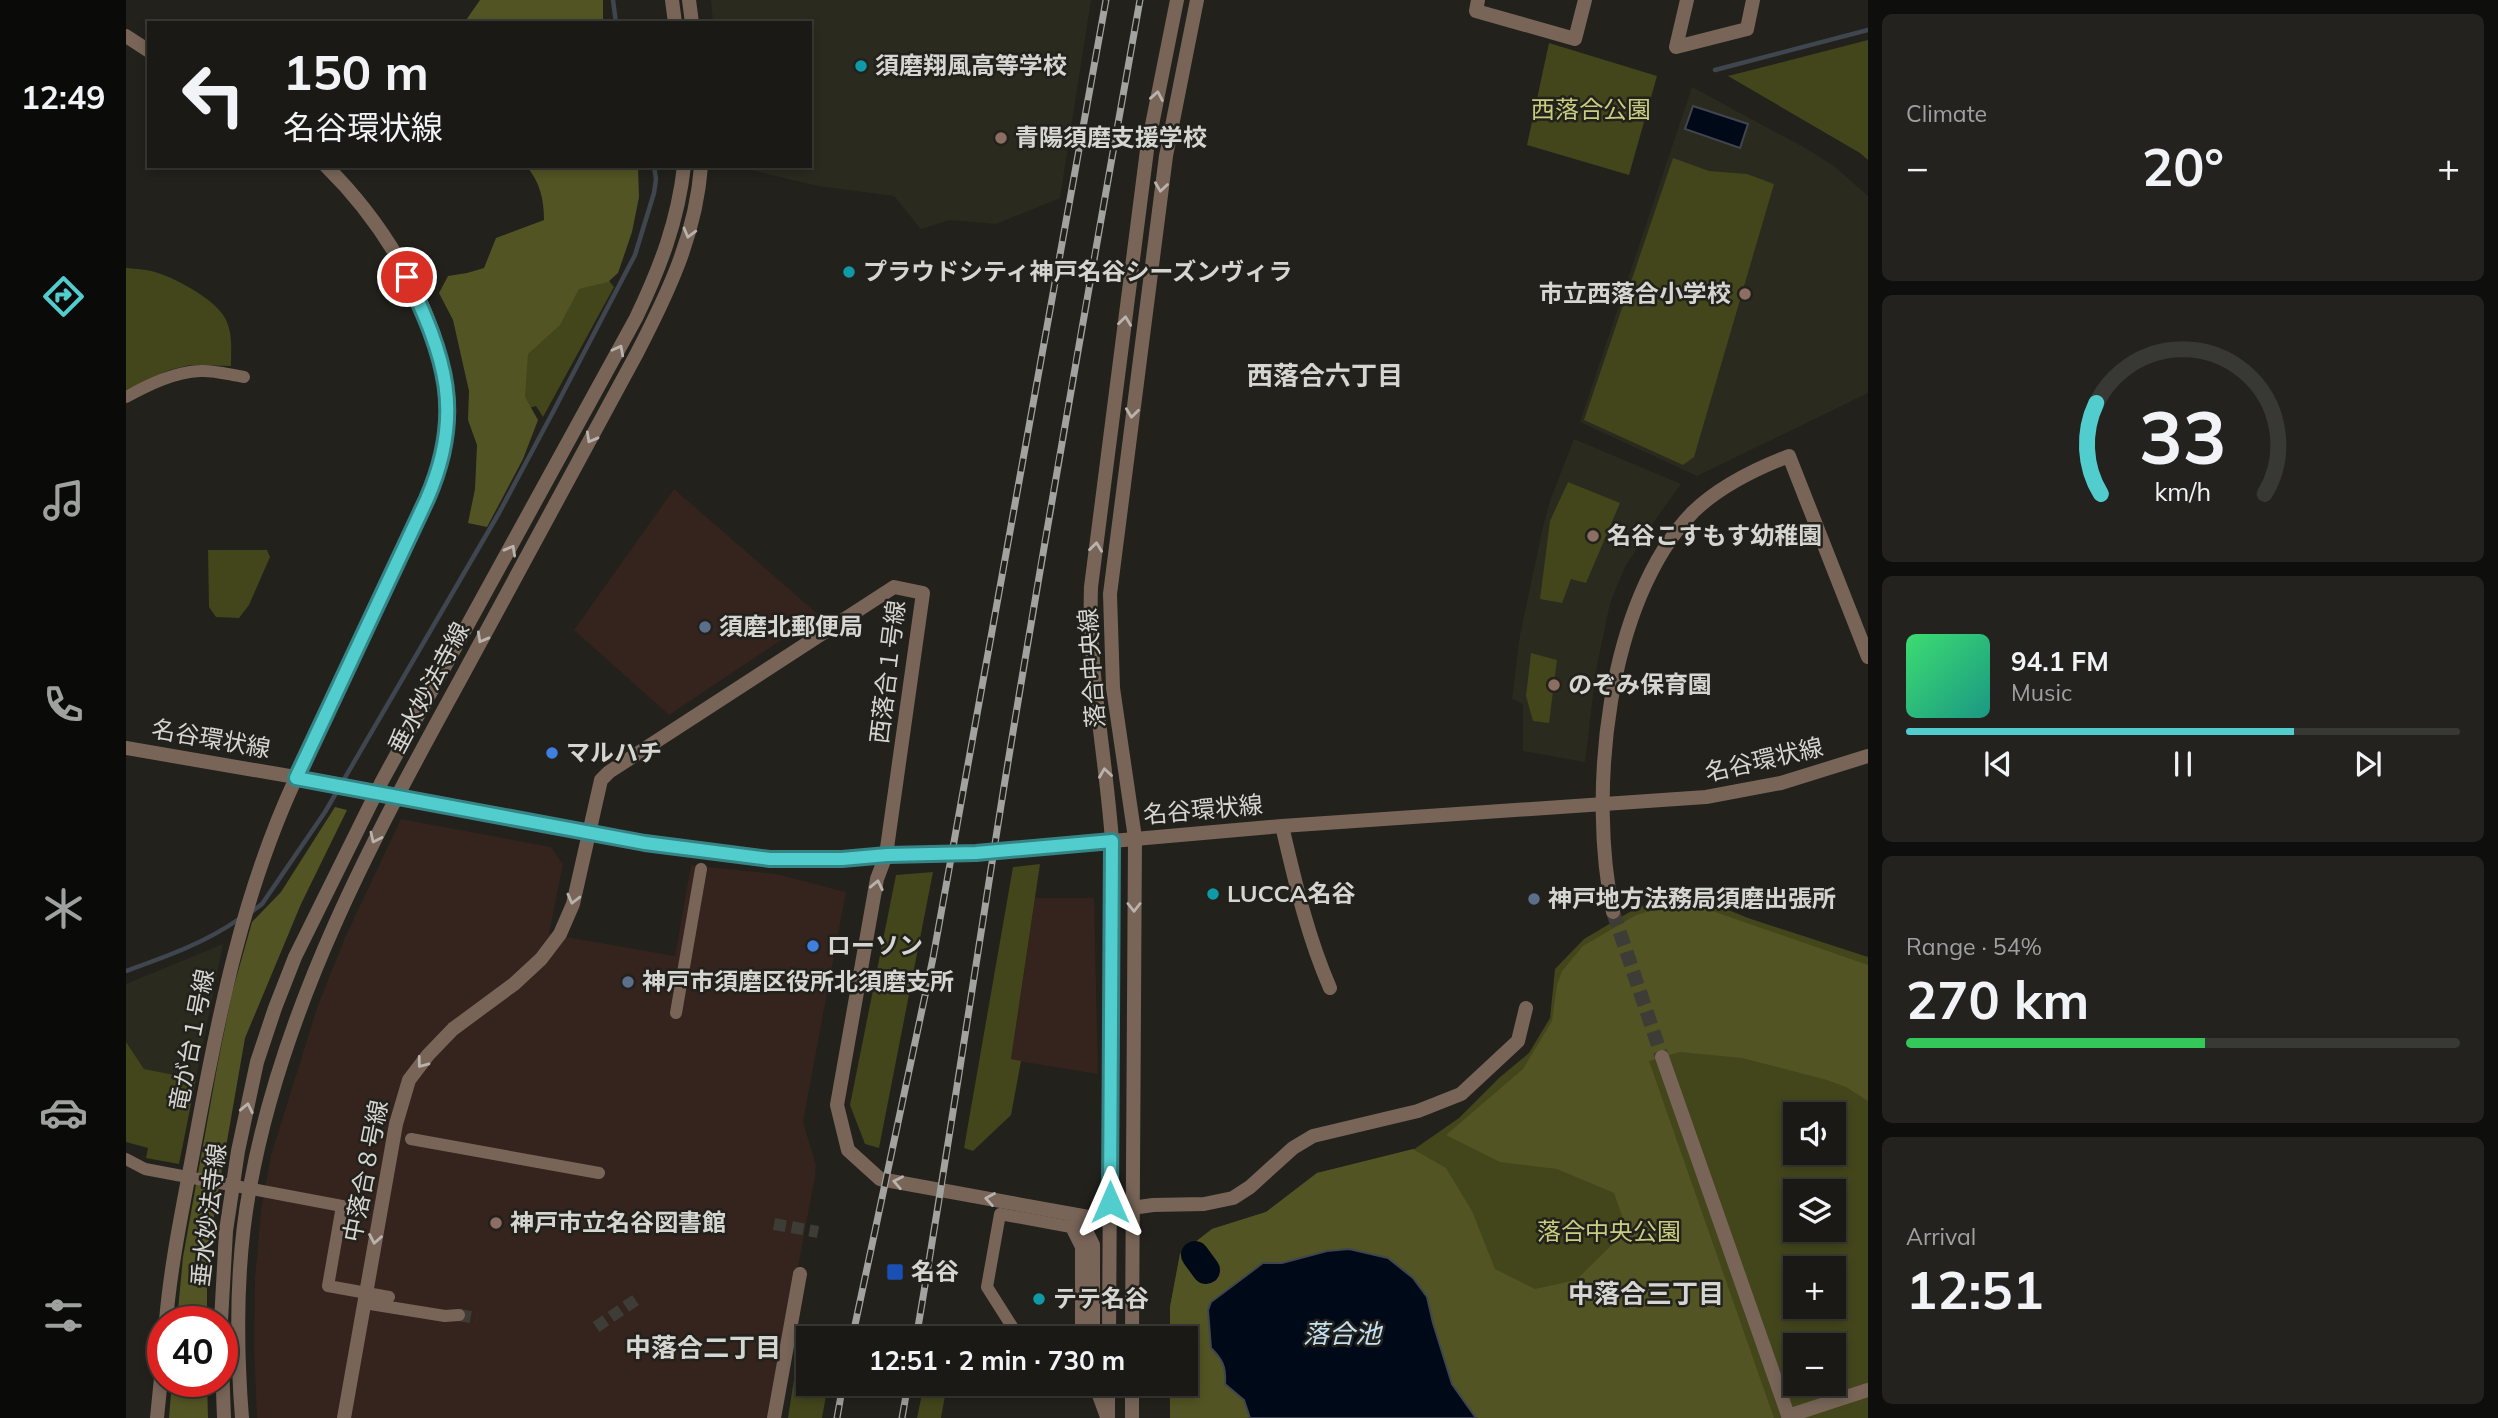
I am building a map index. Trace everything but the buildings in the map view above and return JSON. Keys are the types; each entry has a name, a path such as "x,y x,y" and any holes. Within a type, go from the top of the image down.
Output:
{"street":[{"path":"672,0 675,21"},
{"path":"689,0 692,21"},
{"name":"落合中央線","path":"1109,1326 1112,841 1094,692 1090,626 1091,587 1147,150 1177,0"},
{"name":"落合中央線","path":"1132,1326 1135,838 1113,688 1110,594 1166,156 1197,0"},
{"path":"1478,0 1476,11 1575,39 1585,0"},
{"path":"1687,0 1676,47 1747,29 1753,0"},
{"path":"126,36 147,50"},
{"name":"竜が台１号線","path":"168,1306 215,1028 229,970 260,868 296,778 436,479 447,425 447,394 441,359 430,325 396,253 356,197 328,168"},
{"name":"垂水妙法寺線","path":"222,1306 226,1231 238,1150 257,1062 279,995 382,782 636,318 667,247 675,221 684,168"},
{"name":"垂水妙法寺線","path":"242,1418 239,1301 249,1190 272,1096 303,999 387,814 661,307 686,245 696,206 701,168"},
{"path":"126,397 148,385 200,371 244,377"},
{"path":"1613,912 1606,880 1603,842 1608,729 1625,640 1637,601 1654,566 1687,520 1718,492 1742,477 1789,456 1868,657"},
{"name":"西落合１号線","path":"589,833 599,784 604,775 892,587 899,586 923,593 893,855"},
{"name":"名谷環状線","path":"126,748 330,783 589,833 770,859 976,853 1282,826 1706,797 1758,788 1868,756"},
{"path":"1282,826 1303,914 1330,988"},
{"name":"中落合８号線","path":"344,1418 396,1124 409,1080 440,1041 514,984 541,959 560,934 573,904 589,833"},
{"path":"893,855 877,879 837,1105 848,1150 880,1179 1073,1215 1110,1218 1132,1208 1219,1202 1233,1198 1250,1187 1293,1148 1313,1136 1418,1111 1461,1094 1518,1041 1526,1008"},
{"path":"676,1013 701,869"},
{"path":"1662,1057 1788,1417 1868,1390"},
{"path":"411,1139 599,1173"},
{"path":"126,1159 145,1170 342,1206 328,1286 390,1297"},
{"path":"1012,1326 987,1287 986,1262 1000,1214 1071,1227 1080,1247 1081,1326"},
{"path":"1073,1215 1093,1245 1093,1326"},
{"path":"774,1418 800,1274"},
{"path":"364,1303 445,1316 459,1315"},
{"path":"1100,1396 1108,1418"},
{"path":"1108,1396 1108,1418"},
{"path":"1132,1396 1132,1418"},
{"path":"158,1418 160,1397"},
{"path":"223,1397 224,1418"}],"shaded area":[{"path":"711,0 1091,0 1060,198 996,224 950,220 921,229 894,196 818,186 742,168 812,168 812,21 713,21"},
{"name":"市立西落合小学校","path":"1692,87 1807,149 1834,166 1868,196 1868,393 1697,476 1580,422"},
{"path":"1574,439 1681,484 1625,567 1610,603 1596,671 1585,762 1523,751 1523,704 1512,699 1520,635 1543,527"},
{"path":"674,489 819,615 669,715 574,630"},
{"path":"401,819 551,847 563,864 549,934 675,956 691,865 776,874 846,892 803,1122 816,1165 815,1176 770,1418 257,1418 255,1279 261,1211 271,1155 318,1005 346,935"},
{"path":"1035,898 1094,898 1098,1074 1011,1060"},
{"path":"223,944 196,1079 144,1069 126,1042 126,984"}],"green space":[{"path":"480,0 603,0 603,21 465,21"},
{"path":"1868,40 1868,160 1728,76"},
{"name":"西落合公園","path":"1549,43 1657,76 1629,175 1527,145"},
{"path":"1673,158 1709,171 1747,174 1774,184 1694,457 1683,465 1584,420"},
{"path":"528,168 638,168 639,197 632,232 618,273 608,282 579,289 560,325 528,354 525,397 538,420 523,459 487,527 468,523 475,489 477,445 468,420 469,391 453,320 439,293 448,276 484,268 496,238 544,220 540,191"},
{"path":"126,268 166,276 213,304 225,318 229,329 231,366 190,365 170,370 126,390"},
{"path":"603,273 614,287 543,417 536,406 519,411 511,345 573,282"},
{"path":"1568,482 1620,503 1586,583 1571,579 1562,603 1540,599 1550,521"},
{"path":"208,550 267,550 270,557 249,605 239,618 216,617 209,607"},
{"path":"1531,653 1557,660 1549,723 1533,721 1526,696"},
{"path":"335,807 347,810 301,904 245,1038 207,1256 207,1306 178,1306 183,1257 232,993 252,922 281,892"},
{"path":"1040,864 1011,1059 1021,1061 1011,1115 973,1151 964,1148 1013,867"},
{"path":"933,872 879,1148 865,1144 850,1105 896,875"},
{"name":"落合中央公園","path":"1674,899 1704,900 1748,918 1868,957 1868,1418 1170,1418 1170,1396 1198,1396 1198,1326 1170,1326 1170,1307 1180,1254 1212,1229 1266,1212 1317,1173 1413,1150 1459,1118 1529,1053 1550,1018 1555,969 1584,939 1638,907"},
{"path":"1665,907 1701,907 1868,965 1868,1101 1846,1087 1827,1080 1742,1058 1680,1052 1649,1061 1774,1418 1476,1418 1452,1385 1427,1297 1413,1278 1327,1251 1282,1263 1263,1263 1208,1310 1211,1348 1223,1364 1225,1384 1244,1400 1250,1418 1170,1418 1170,1396 1198,1396 1198,1326 1170,1326 1170,1307 1180,1254 1212,1229 1266,1212 1317,1173 1413,1149 1446,1168 1472,1211 1495,1269 1535,1289 1576,1280 1627,1230 1614,1193 1557,1169 1500,1162 1446,1135 1523,1069 1552,1021 1557,985 1562,971 1583,946 1636,915"},
{"path":"126,1042 144,1069 196,1079 179,1164 146,1158 148,1148 126,1142"},
{"path":"796,1366 796,1396 826,1396 822,1418 788,1418"},
{"path":"922,1396 945,1396 941,1418 917,1418"},
{"path":"171,1397 207,1397 208,1418 169,1418"}],"water":[{"path":"1693,106 1748,124 1740,148 1685,129"},
{"name":"落合池","path":"1349,1249 1388,1258 1413,1278 1427,1297 1452,1384 1476,1418 1250,1418 1244,1400 1225,1384 1223,1364 1211,1348 1208,1310 1211,1302 1263,1263 1282,1263 1327,1251"}],"waterway":[{"path":"613,0 616,21"},
{"path":"1715,70 1868,30"},
{"path":"250,913 262,904 325,812 499,513 635,255 654,193 654,168"},
{"path":"126,971 199,942 239,919"},
{"path":"1195,1255 1206,1270"}],"tunnel":[{"path":"1613,912 1662,1057"},
{"path":"774,1224 818,1232"},
{"path":"596,1327 640,1297"},
{"path":"459,1315 477,1318"}],"railway":[{"path":"855,1326 933,958 1106,0"},
{"path":"918,1326 1019,694 1140,0"},
{"path":"837,1418 841,1396"},
{"path":"902,1418 906,1396"}],"place":[{"name":"須磨翔風高等学校","path":"861,66"},
{"name":"青陽須磨支援学校","path":"1001,138"},
{"name":"プラウドシティ神戸名谷シーズンヴィラ","path":"849,272"},
{"name":"市立西落合小学校","path":"1745,294"},
{"name":"名谷こすもす幼稚園","path":"1593,536"},
{"name":"須磨北郵便局","path":"705,627"},
{"name":"のぞみ保育園","path":"1554,685"},
{"name":"マルハチ","path":"552,753"},
{"name":"LUCCA名谷","path":"1213,894"},
{"name":"神戸地方法務局須磨出張所","path":"1534,899"},
{"name":"ローソン","path":"813,946"},
{"name":"神戸市須磨区役所北須磨支所","path":"628,982"},
{"name":"神戸市立名谷図書館","path":"496,1223"},
{"name":"名谷","path":"895,1272"},
{"name":"テテ名谷","path":"1039,1299"}],"district":[{"name":"西落合六丁目","path":"1325,376"},
{"name":"中落合三丁目","path":"1646,1294"},
{"name":"中落合二丁目","path":"703,1348"}],"route":[{"path":"407,277 430,325 441,359 447,394 447,425 442,457 427,499 296,778 645,843 770,859 976,853 1112,841 1110,1202"}]}
